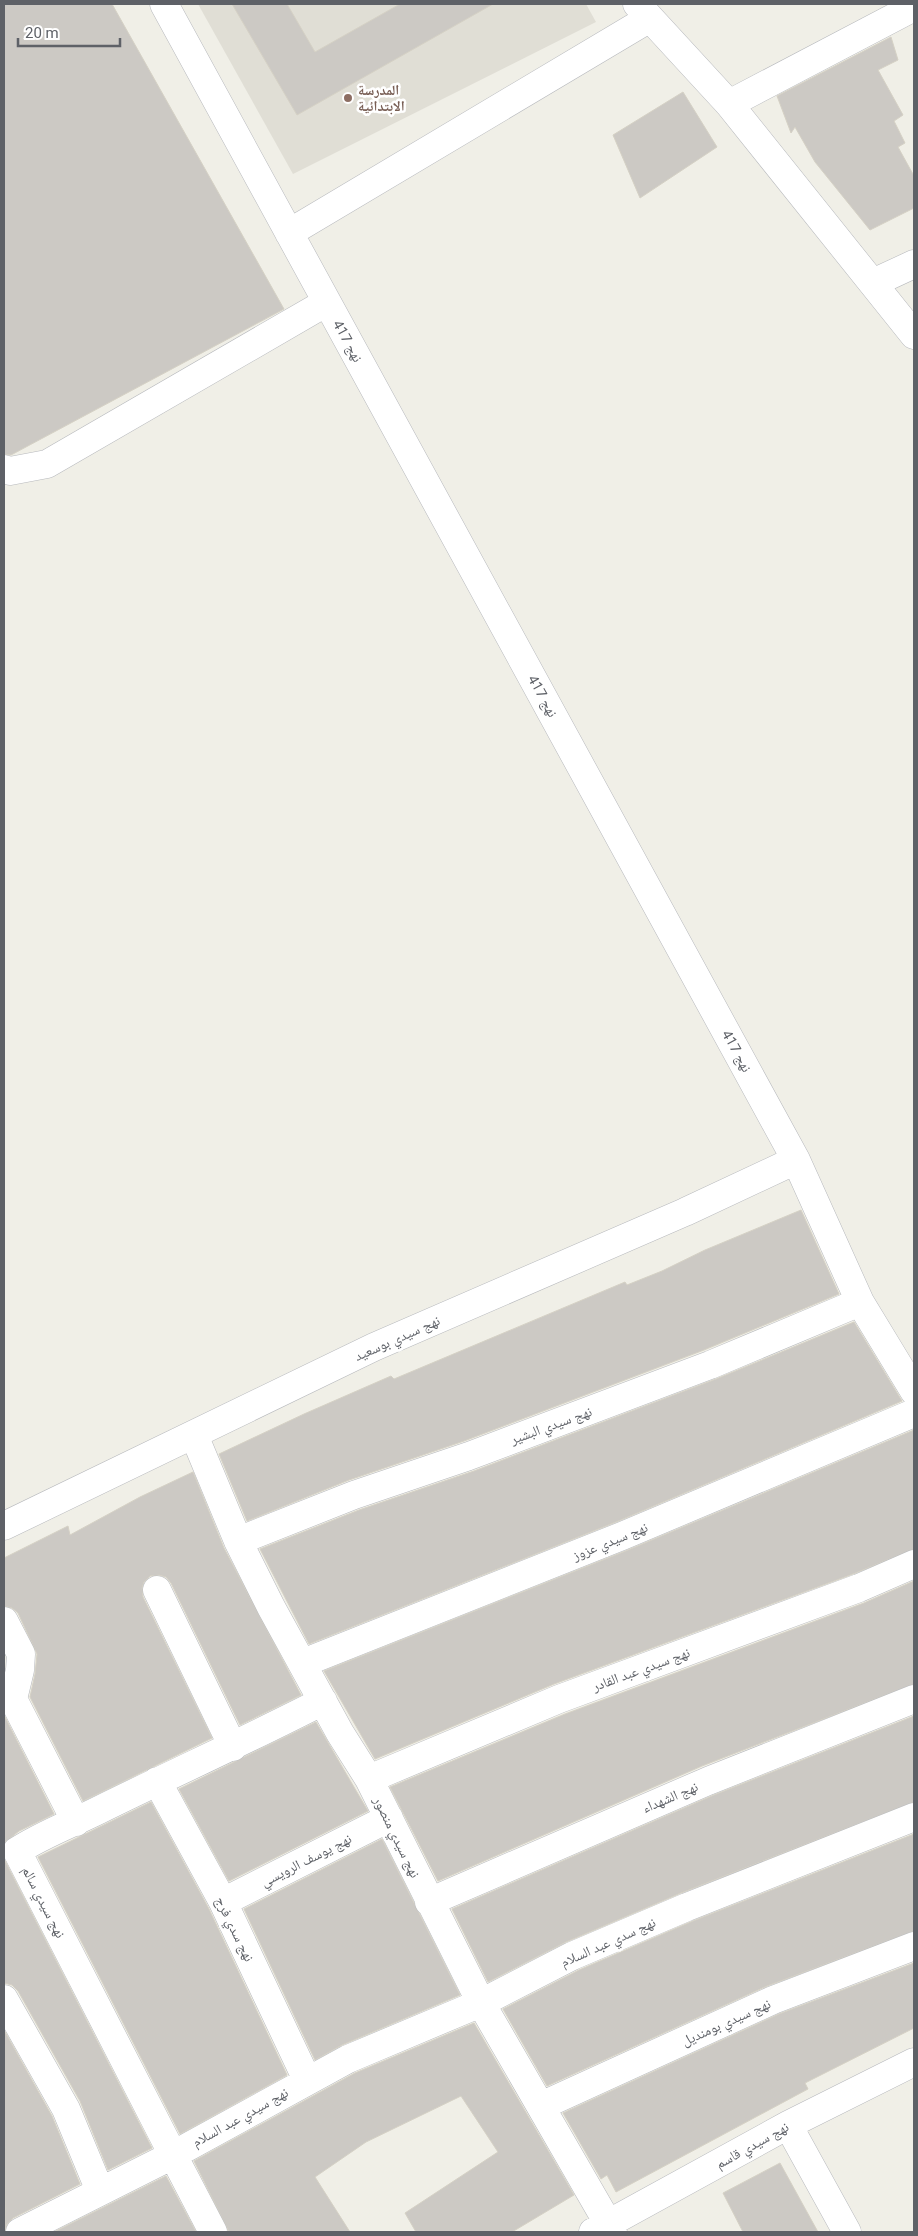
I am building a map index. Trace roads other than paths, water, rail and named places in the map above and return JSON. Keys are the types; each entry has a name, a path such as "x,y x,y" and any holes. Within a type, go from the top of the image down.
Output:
{"street":[{"name":"نهج 417","path":"164,4 796,1160 860,1302 914,1392"},
{"path":"730,104 914,7"},
{"path":"289,233 643,11 730,104 914,335"},
{"path":"873,284 914,264"},
{"path":"4,469 10,471 47,464 327,302"},
{"name":"نهج سيدي بوسعيد","path":"4,1526 374,1347 685,1212 796,1160"},
{"name":"نهج سيدي البشير","path":"238,1541 354,1495 478,1452 710,1366 860,1302"},
{"name":"نهج سيدي عزوز","path":"303,1663 622,1536 914,1413"},
{"name":"نهج سيدي منصور","path":"194,1435 238,1541 271,1607 369,1779 480,2003 541,2106 604,2230"},
{"name":"نهج سيدي عبد القادر","path":"369,1779 559,1699 858,1588 914,1564"},
{"path":"157,1590 233,1747"},
{"path":"4,1621 21,1654 20,1670 13,1700 76,1822 157,1781 233,1747 323,1701"},
{"name":"نهج الشهداء","path":"429,1902 741,1767 914,1699"},
{"name":"نهج سدي فرج","path":"157,1781 223,1902 307,2080"},
{"name":"نهج سدي عبد السلام","path":"307,2080 348,2059 480,2003 572,1956 687,1907 914,1816"},
{"name":"نهج يوسف الرويسي","path":"223,1902 389,1818"},
{"name":"نهج سيدي سالم","path":"76,1822 45,1834 18,1851 173,2155"},
{"name":"نهج سيدي بومنديل","path":"541,2106 773,2000 914,1946"},
{"path":"4,1999 66,2109 100,2190"},
{"name":"نهج سيدي قاسم","path":"604,2230 788,2125 914,2062"},
{"name":"نهج سيدي عبد السلام","path":"20,2232 100,2190 165,2161 307,2080"},
{"path":"788,2125 847,2232"},
{"path":"173,2155 213,2232"}],"place":[{"name":"المدرسة الابتدائية","path":"348,98"}]}
